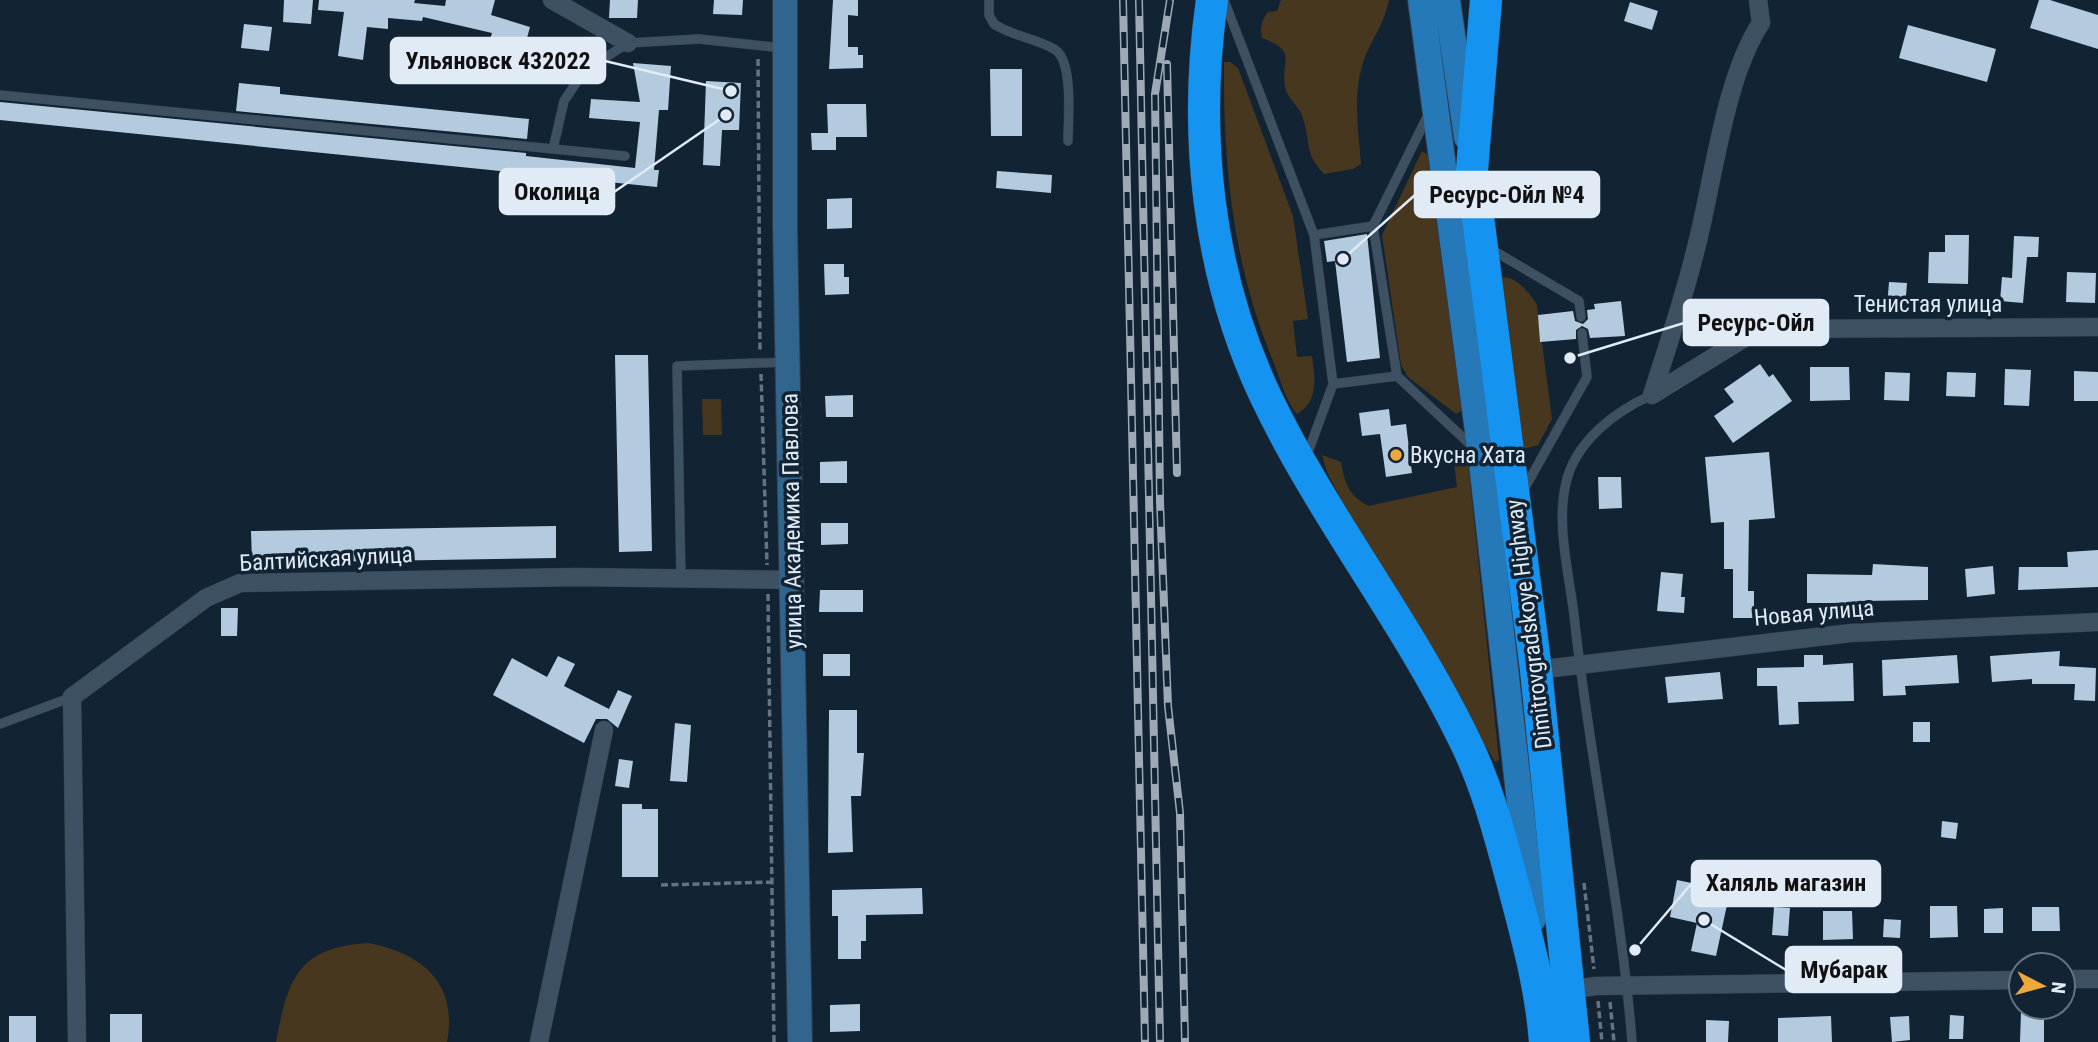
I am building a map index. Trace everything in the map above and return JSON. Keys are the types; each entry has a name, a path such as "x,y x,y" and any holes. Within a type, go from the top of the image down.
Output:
{"highway":[{"path":"1212,0 1202,104 1204,159 1215,236 1243,338 1264,394 1303,467 1463,736 1492,804 1555,990"},
{"path":"1472,170 1486,0"},
{"name":"Dimitrovgradskoye Highway","path":"1472,170 1536,670 1555,990 1545,1042"},
{"name":"Dimitrovgradskoye Highway","path":"1555,990 1574,1042"}],"main road":[{"name":"Dimitrovgradskoye Highway","path":"1421,0 1555,990"},
{"name":"Dimitrovgradskoye Highway","path":"1447,0 1472,170"}],"street":[{"path":"552,0 628,43"},
{"name":"улица Академика Павлова","path":"785,0 788,362 800,1042"},
{"path":"1652,395 1695,252 1746,44 1761,23 1758,0"},
{"name":"Тенистая улица","path":"1652,395 1759,329 2098,327"},
{"name":"Балтийская улица","path":"72,696 206,598 240,583 547,577 793,580"},
{"name":"Новая улица","path":"1536,670 1851,633 2098,622"},
{"path":"72,696 77,1042"},
{"path":"539,1042 604,730"},
{"path":"2077,979 2098,979"},
{"path":"1555,990 1609,986 2007,980"}],"lane":[{"path":"989,0 989,15 994,24 1055,49 1064,57 1068,80 1068,141"},
{"path":"1224,0 1314,235 1334,384 1303,467"},
{"path":"553,149 564,101 584,71 628,43 699,39 784,49"},
{"path":"0,95 625,156"},
{"path":"1435,101 1373,226 1397,376 1481,454"},
{"path":"1314,235 1373,226"},
{"path":"1482,244 1579,301 1581,317"},
{"path":"1516,508 1587,377 1582,333"},
{"path":"681,580 677,366 788,362"},
{"path":"1334,384 1397,376"},
{"path":"1632,1042 1628,986 1579,666 1563,514 1566,482 1579,455 1601,426 1628,405 1652,395"},
{"path":"0,724 72,696"}],"path":[{"path":"758,46 760,362 768,579 774,1042"},
{"path":"661,885 772,882"},
{"path":"1609,986 1614,1042"}],"shaded area":[{"path":"1281,0 1389,0 1359,78 1357,121 1361,164 1353,169 1324,174 1310,152 1301,113 1286,90 1285,53 1274,43 1262,38 1264,18 1268,12 1277,11"},
{"path":"1224,62 1230,62 1238,68 1293,216 1308,319 1293,321 1297,357 1312,356 1314,381 1309,403 1297,414 1286,396 1259,325 1240,251 1229,177"},
{"path":"1422,151 1432,158 1463,410 1456,414 1408,377 1401,365 1382,235"},
{"path":"1501,277 1517,282 1537,305 1552,419 1538,445 1524,449"},
{"path":"702,399 721,399 722,435 703,435"},
{"path":"1452,447 1467,453 1499,760 1495,762 1342,501 1327,472 1322,455 1341,462 1348,488 1368,506 1457,487"},
{"path":"369,943 406,955 432,974 447,1003 447,1042 276,1042 285,1001 300,971 326,951"}],"building":[{"path":"284,0 313,0 311,24 283,22"},
{"path":"319,0 415,0 414,3 445,6 446,0 495,0 491,15 530,27 520,64 485,55 492,33 423,17 422,21 388,18 388,29 367,27 363,60 338,56 344,12 318,10"},
{"path":"610,0 638,0 637,18 609,18"},
{"path":"714,0 743,0 742,15 713,14"},
{"path":"833,0 858,0 858,16 848,15 848,47 858,47 858,55 863,55 863,68 829,69"},
{"path":"2039,0 2050,0 2098,15 2098,49 2030,28"},
{"path":"1630,2 1658,11 1652,30 1624,21"},
{"path":"244,24 272,27 269,51 241,48"},
{"path":"1908,25 1996,49 1987,82 1899,58"},
{"path":"633,63 671,66 668,110 659,110 654,170 659,170 657,187 0,120 0,102 526,153 526,156 635,168 640,122 589,118 591,99 640,102"},
{"path":"990,69 1022,69 1022,136 991,136"},
{"path":"706,81 741,83 739,130 722,130 720,166 703,165"},
{"path":"239,83 280,87 280,94 529,119 527,139 236,111"},
{"path":"827,104 866,104 867,137 836,137 836,150 812,150 811,133 828,133"},
{"path":"997,171 1052,175 1051,193 996,188"},
{"path":"852,198 852,228 827,229 827,199"},
{"path":"1367,234 1380,358 1347,362 1335,261 1327,262 1324,241"},
{"path":"1945,235 1969,235 1968,284 1928,283 1929,252 1945,252"},
{"path":"2014,236 2039,237 2038,257 2027,257 2023,303 2000,301 2002,277 2012,278"},
{"path":"824,264 844,264 844,277 849,277 849,294 825,295"},
{"path":"2067,272 2096,273 2095,303 2066,302"},
{"path":"1889,282 1907,283 1905,309 1887,307"},
{"path":"1621,301 1625,336 1590,338 1588,329 1582,326 1576,330 1576,339 1540,342 1538,315 1573,311 1575,321 1583,324 1588,319 1587,310 1595,309 1594,304"},
{"path":"615,355 648,355 652,551 619,552"},
{"path":"1760,364 1769,377 1773,374 1792,401 1733,443 1714,416 1734,402 1724,389"},
{"path":"1810,367 1849,367 1850,400 1810,401"},
{"path":"2005,369 2031,370 2029,406 2004,405"},
{"path":"2074,371 2098,372 2098,401 2074,401"},
{"path":"1885,372 1910,373 1909,401 1884,400"},
{"path":"1947,372 1976,373 1975,397 1946,396"},
{"path":"853,395 853,417 826,417 825,396"},
{"name":"Вкусна Хата","path":"1389,409 1391,426 1406,424 1412,473 1386,477 1380,434 1362,436 1359,413"},
{"path":"1769,452 1775,518 1749,520 1748,591 1754,591 1754,618 1733,618 1733,569 1724,569 1724,522 1711,523 1705,457"},
{"path":"847,461 847,483 820,483 820,462"},
{"path":"1598,477 1621,477 1622,508 1599,509"},
{"path":"821,523 848,523 848,544 821,545"},
{"path":"556,526 556,558 252,563 251,531"},
{"path":"2098,550 2098,587 2018,590 2019,567 2068,567 2067,552"},
{"path":"1873,564 1928,567 1928,600 1861,601 1861,611 1844,611 1844,603 1807,603 1807,574 1872,575"},
{"path":"1993,566 1995,594 1967,597 1965,569"},
{"path":"1661,572 1683,574 1681,597 1685,597 1684,613 1657,611"},
{"path":"820,590 863,590 863,612 819,612"},
{"path":"221,608 238,608 237,636 221,636"},
{"path":"2060,651 2059,666 2096,668 2095,701 2074,700 2075,684 2032,684 2032,679 1992,682 1990,656"},
{"path":"823,654 850,654 850,676 823,676"},
{"path":"1804,655 1823,655 1823,665 1853,663 1854,701 1798,702 1799,724 1779,725 1777,686 1757,686 1757,668 1804,667"},
{"path":"1957,655 1959,683 1905,686 1906,695 1883,696 1882,660"},
{"path":"558,656 575,664 564,686 609,709 618,690 632,696 618,728 607,719 596,719 584,743 493,695 512,658 547,677"},
{"path":"1720,672 1723,699 1668,703 1665,677"},
{"path":"829,710 857,710 857,753 864,753 861,796 851,796 853,852 828,853"},
{"path":"1913,722 1930,722 1930,742 1913,742"},
{"path":"675,723 691,725 687,782 670,781"},
{"path":"619,759 633,761 629,788 615,786"},
{"path":"622,804 642,804 642,809 658,809 658,877 622,877"},
{"path":"1942,821 1958,823 1956,839 1941,837"},
{"path":"1677,880 1730,891 1716,956 1691,951 1697,923 1670,917"},
{"path":"922,888 923,914 866,915 866,941 861,941 861,959 838,959 838,916 832,916 832,890"},
{"path":"1930,906 1957,906 1958,937 1930,938"},
{"path":"1774,907 1790,908 1788,936 1772,935"},
{"path":"2032,907 2059,907 2060,931 2032,931"},
{"path":"2003,908 2003,933 1984,933 1984,909"},
{"path":"1823,911 1852,911 1853,939 1823,940"},
{"path":"1884,919 1901,920 1900,938 1883,937"},
{"path":"860,1004 860,1031 830,1032 830,1005"},
{"path":"110,1014 142,1014 142,1042 110,1042"},
{"path":"1950,1015 1964,1016 1963,1039 1949,1039"},
{"path":"9,1016 36,1016 36,1042 9,1042"},
{"path":"1831,1016 1832,1042 1778,1042 1778,1018"},
{"path":"1909,1016 1910,1040 1892,1042 1890,1017"},
{"path":"1706,1020 1729,1021 1728,1042 1706,1042"},
{"path":"2021,1021 2044,1021 2044,1042 2020,1042"}],"railway":[{"path":"1123,0 1145,1042"},
{"path":"1139,0 1160,1042"},
{"path":"1170,0 1155,94 1160,501 1168,706 1180,813 1185,1042"},
{"path":"1167,64 1177,473"}],"place":[{"name":"Ульяновск 432022","path":"731,91"},
{"name":"Околица","path":"726,115"},
{"name":"Ресурс-Ойл №4","path":"1343,259"},
{"name":"Ресурс-Ойл","path":"1570,358"},
{"name":"Вкусна Хата","path":"1396,455"},
{"name":"Мубарак","path":"1704,920"},
{"name":"Халяль магазин","path":"1635,950"}]}
